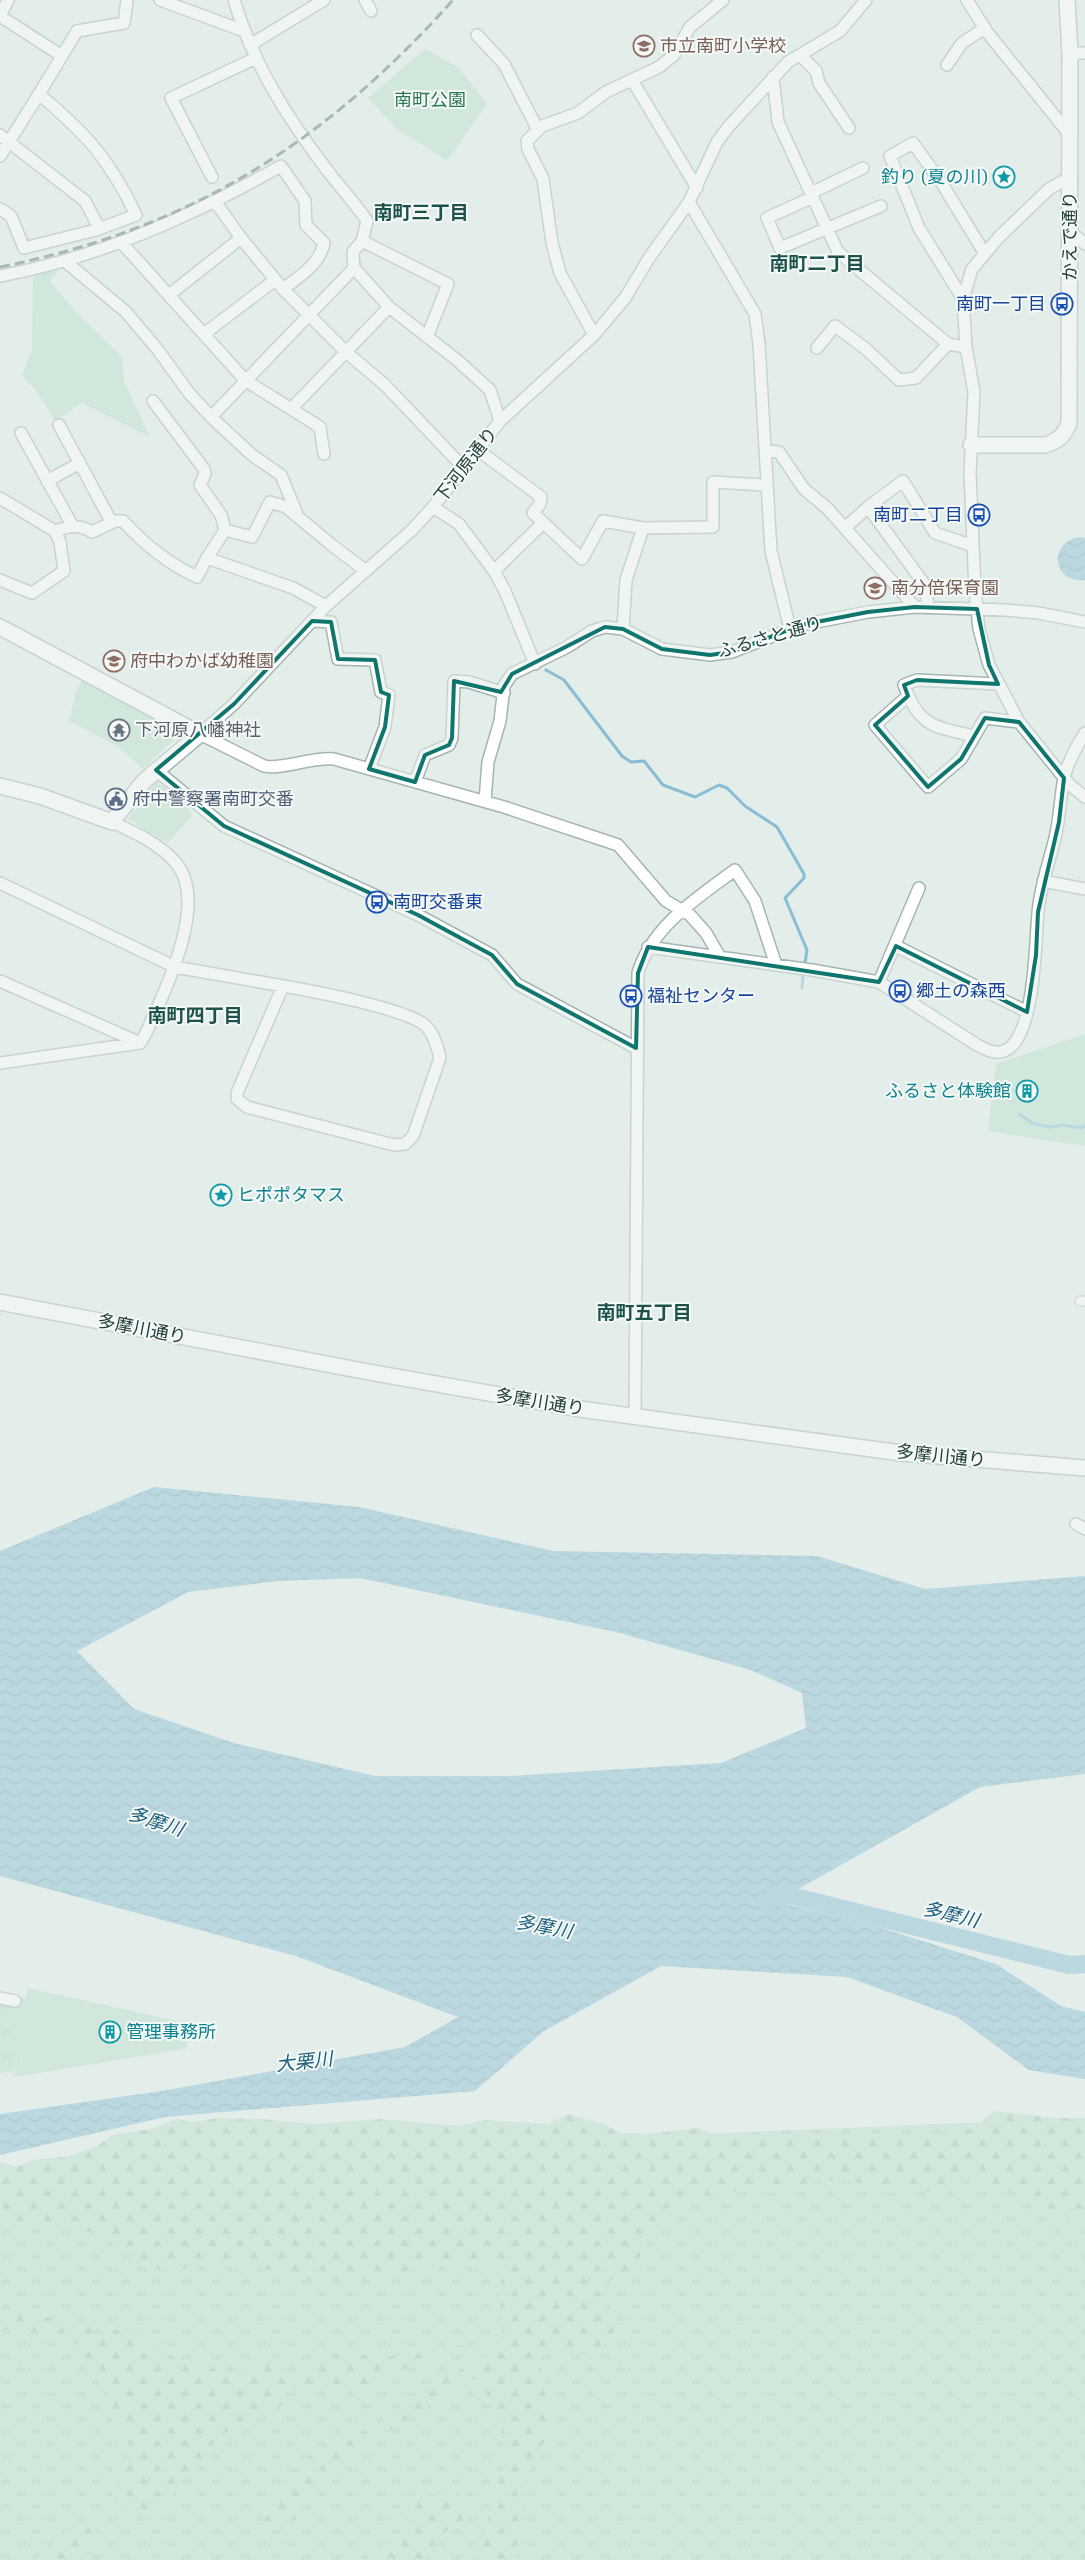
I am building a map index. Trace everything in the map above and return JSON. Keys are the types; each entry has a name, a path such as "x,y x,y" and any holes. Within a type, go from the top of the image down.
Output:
{"street":[{"path":"8,0 0,16 62,56"},
{"path":"0,156 4,138 38,94 77,31 124,23 127,0"},
{"path":"160,0 244,30"},
{"path":"234,0 250,45 268,84 304,139 367,221 362,241 353,252 354,268 388,307 490,390 500,421"},
{"path":"250,45 324,0"},
{"path":"365,0 371,11"},
{"path":"594,335 560,272 552,243 543,179 528,149 527,141 542,126 578,113 606,92 659,67 674,56 690,27 724,0"},
{"name":"下河原通り","path":"112,822 130,796 156,770 234,704 326,606 433,507 500,421 594,335 625,298 649,258 689,202 717,142 788,62 840,31 866,0"},
{"path":"966,0 985,28 1070,135"},
{"name":"かえで通り","path":"971,445 1045,446 1056,442 1064,434 1070,408 1070,135 1077,53 1067,0"},
{"path":"947,65 962,43 985,28"},
{"path":"477,35 504,64 538,130"},
{"path":"800,56 816,71 819,83 849,128"},
{"path":"212,177 171,98 256,58"},
{"path":"773,77 778,122 838,252 948,344 966,347"},
{"path":"632,80 697,188"},
{"path":"0,208 11,216 24,248 99,228 136,215 111,167 80,129 38,94"},
{"path":"4,138 85,201 99,228"},
{"path":"963,299 919,228 890,156 913,143 941,182 985,254"},
{"path":"0,276 66,262 161,228 216,203 281,166 304,201 306,224 324,243 322,252 307,271 283,289"},
{"path":"863,168 768,218 780,248 881,206"},
{"path":"1070,181 1061,182 1050,188 985,254 972,269 963,299 966,347 974,392 971,445 976,609 989,665 1019,722 1070,786 1085,797"},
{"path":"689,202 755,314 759,344 771,551 790,629"},
{"path":"216,203 274,280 346,352 385,385 463,467"},
{"path":"1070,231 1085,244"},
{"path":"169,295 241,238"},
{"path":"362,241 448,284 427,337"},
{"path":"121,242 245,380 320,426 324,454"},
{"path":"66,262 126,312 189,393 211,417 252,455 282,475 297,514"},
{"path":"211,417 354,268"},
{"path":"204,334 274,280"},
{"path":"292,409 388,307"},
{"path":"818,348 835,326 866,349 899,380 916,378 948,344"},
{"path":"55,531 72,525 83,527 92,532 112,522 123,521 141,541 163,559 197,577 225,530 221,515 200,485 205,474 204,469 153,401"},
{"path":"59,424 112,522"},
{"path":"21,433 72,525"},
{"path":"478,450 541,497 540,504 533,513 542,524 582,559 603,520 643,528 713,527 713,482 766,484"},
{"path":"765,451 779,452 804,489 827,508 915,607"},
{"path":"48,481 80,463"},
{"path":"845,528 868,507 903,481 935,533 973,546"},
{"path":"0,498 55,531 60,542 64,571 32,593 0,580"},
{"path":"225,530 252,537 270,502 286,507 297,514 333,546 366,570"},
{"path":"433,507 460,524 494,570 505,591 535,664"},
{"path":"868,507 925,585 928,606"},
{"path":"494,570 542,524"},
{"path":"623,629 626,580 643,528"},
{"path":"207,558 293,588 326,606"},
{"name":"ふるさと通り","path":"486,801 488,762 500,721 504,686 512,674 535,664 592,631 605,627 623,629 662,649 710,655 732,652 790,629 868,612 915,607 928,606 1039,613 1085,622"},
{"path":"312,621 331,622 338,659 375,660 381,692 388,695 385,727 370,769"},
{"path":"0,627 200,734 271,768 309,759 325,758 486,801 618,845 666,901 690,915 706,933 720,957"},
{"path":"974,736 936,727 924,721 908,696 904,685 917,680 998,684"},
{"path":"415,782 425,755 449,745 452,738 454,681 470,682 504,693"},
{"path":"908,696 875,725 928,787 961,759 985,718 1019,722"},
{"path":"648,947 879,982 974,1043 995,1053 1005,1051 1016,1040 1027,1012 1036,955 1038,912 1043,881 1059,822 1064,778 1068,764 1085,733"},
{"path":"156,770 224,826 418,915 492,955 517,984 636,1048"},
{"path":"0,786 40,796 112,822 160,849 176,862 184,876 187,899 180,954 140,1043"},
{"path":"635,1417 638,973 648,947 655,937 686,907 735,870 755,901 776,965"},
{"path":"1043,881 1085,889"},
{"path":"0,883 175,966 335,995 410,1018 427,1027 440,1058 413,1136 405,1144 394,1145 247,1107 237,1099 237,1093 283,986"},
{"path":"879,982 896,946 919,888"},
{"path":"896,946 1027,1012"},
{"path":"0,981 140,1043"},
{"path":"0,1063 140,1043"},
{"name":"多摩川通り","path":"0,1302 383,1375 635,1417 901,1453 1085,1468"},
{"path":"0,1998 15,2002"}],"highlighted area":[{"path":"915,607 977,609 989,665 998,684 917,680 904,685 908,696 875,725 928,787 961,759 985,718 1019,722 1064,778 1059,822 1038,912 1036,955 1027,1012 896,946 879,982 648,947 638,973 636,1048 517,984 492,955 418,915 224,826 156,770 234,704 312,621 331,622 338,659 375,660 381,692 389,695 385,727 369,769 415,782 425,755 449,745 452,738 454,681 501,692 512,674 605,627 623,629 662,649 710,655 732,652 801,625 868,612"}],"green space":[{"name":"南町公園","path":"425,49 458,67 487,104 447,161 396,128 368,98"},
{"path":"60,268 50,281 74,310 122,357 124,381 150,437 82,403 55,421 36,390 22,375 32,350 33,272"},
{"path":"82,679 182,732 143,769 117,746 69,721 76,692"},
{"path":"157,781 191,812 192,816 167,843 128,819"},
{"path":"1085,1034 1085,1146 988,1131 996,1064"},
{"path":"28,1988 191,2024 186,2049 15,2077 19,2027 14,2010 16,1997 25,1998"},
{"path":"0,2002 15,2005 19,2027 15,2071 0,2073"},
{"path":"993,2111 1054,2118 1085,2118 1085,2226 1074,2225 1067,2216 1039,2214 1021,2193 987,2191 967,2177 932,2192 884,2185 823,2180 791,2187 713,2194 666,2209 632,2270 602,2284 617,2327 597,2357 546,2345 538,2357 556,2421 534,2461 524,2488 526,2512 522,2535 515,2551 517,2560 476,2560 506,2457 501,2427 492,2401 476,2380 468,2380 329,2471 311,2499 286,2528 262,2532 270,2508 281,2486 301,2463 324,2445 365,2431 442,2379 487,2356 503,2340 500,2307 502,2273 480,2261 450,2262 369,2279 329,2282 297,2279 233,2258 202,2262 167,2275 106,2238 75,2226 43,2225 18,2229 0,2221 0,2162 16,2167 37,2159 67,2157 97,2146 113,2135 151,2129 177,2119 192,2122 218,2118 261,2119 316,2124 379,2119 460,2126 484,2120 548,2124 568,2114 604,2124 620,2133 647,2134 697,2128 725,2139 751,2140 811,2136 868,2138 942,2133 976,2128"},
{"path":"1009,2121 1085,2129 1085,2560 0,2560 0,2190 539,2141"},
{"path":"0,2304 28,2314 90,2326 97,2345 116,2329 142,2333 160,2351 182,2361 210,2366 236,2380 246,2366 267,2362 295,2376 316,2373 322,2359 340,2353 405,2357 432,2347 465,2345 372,2382 338,2392 312,2390 288,2392 280,2408 235,2425 213,2443 158,2513 133,2513 113,2501 114,2486 123,2481 112,2471 114,2459 131,2459 128,2442 107,2412 105,2395 90,2364 74,2341 45,2334 0,2329"},
{"path":"0,2411 8,2414 0,2440"},
{"path":"458,2494 466,2505 463,2521 440,2535 427,2560 364,2560 367,2551 394,2540 410,2529 406,2514 423,2495"},
{"path":"88,2527 102,2536 98,2548 79,2560 36,2560 60,2534"}],"water":[{"path":"1079,537 1085,538 1085,580 1074,580 1066,576 1058,562 1058,554 1062,547 1069,541"},
{"path":"154,1487 359,1507 553,1551 817,1556 925,1589 1085,1576 1085,1774 980,1787 775,1902 868,1924 996,1964 1061,2006 1085,2012 1085,2079 1029,2070 957,2017 847,1977 661,1966 544,2031 475,2091 165,2117 0,2155 0,2114 162,2091 405,2047 458,2017 296,1956 0,1876 0,1551","holes":["360,1578 616,1632 751,1670 802,1693 806,1728 721,1763 509,1776 375,1776 234,1743 134,1709 77,1651 188,1592 278,1581"]}],"waterway":[{"path":"546,670 564,680 622,756 631,762 644,761 663,785 695,797 719,785 727,788 745,806 777,827 804,874 804,878 785,898 807,950 805,963"},
{"path":"802,988 803,976"},
{"path":"1019,1114 1032,1123 1049,1127 1063,1125 1080,1128 1085,1126"},
{"name":"多摩川","path":"765,1901 787,1895 1069,1965 1085,1964"}],"railway":[{"path":"0,267 69,250 133,229 193,204 250,173 304,137 355,97 405,51 453,0"}],"place":[{"name":"市立南町小学校","path":"644,46"},
{"name":"釣り (夏の川)","path":"1004,177"},
{"name":"南町一丁目","path":"1062,304"},
{"name":"南町二丁目","path":"979,515"},
{"name":"南分倍保育園","path":"875,588"},
{"name":"府中わかば幼稚園","path":"114,661"},
{"name":"下河原八幡神社","path":"119,730"},
{"name":"府中警察署南町交番","path":"116,799"},
{"name":"南町交番東","path":"377,902"},
{"name":"郷土の森西","path":"900,991"},
{"name":"福祉センター","path":"631,996"},
{"name":"ふるさと体験館","path":"1027,1091"},
{"name":"ヒポポタマス","path":"221,1195"},
{"name":"管理事務所","path":"110,2032"}],"district":[{"name":"南町三丁目","path":"421,212"},
{"name":"南町二丁目","path":"817,263"},
{"name":"南町四丁目","path":"195,1015"},
{"name":"南町五丁目","path":"644,1312"}],"water label":[{"name":"大栗川","path":"304,2061"}]}
